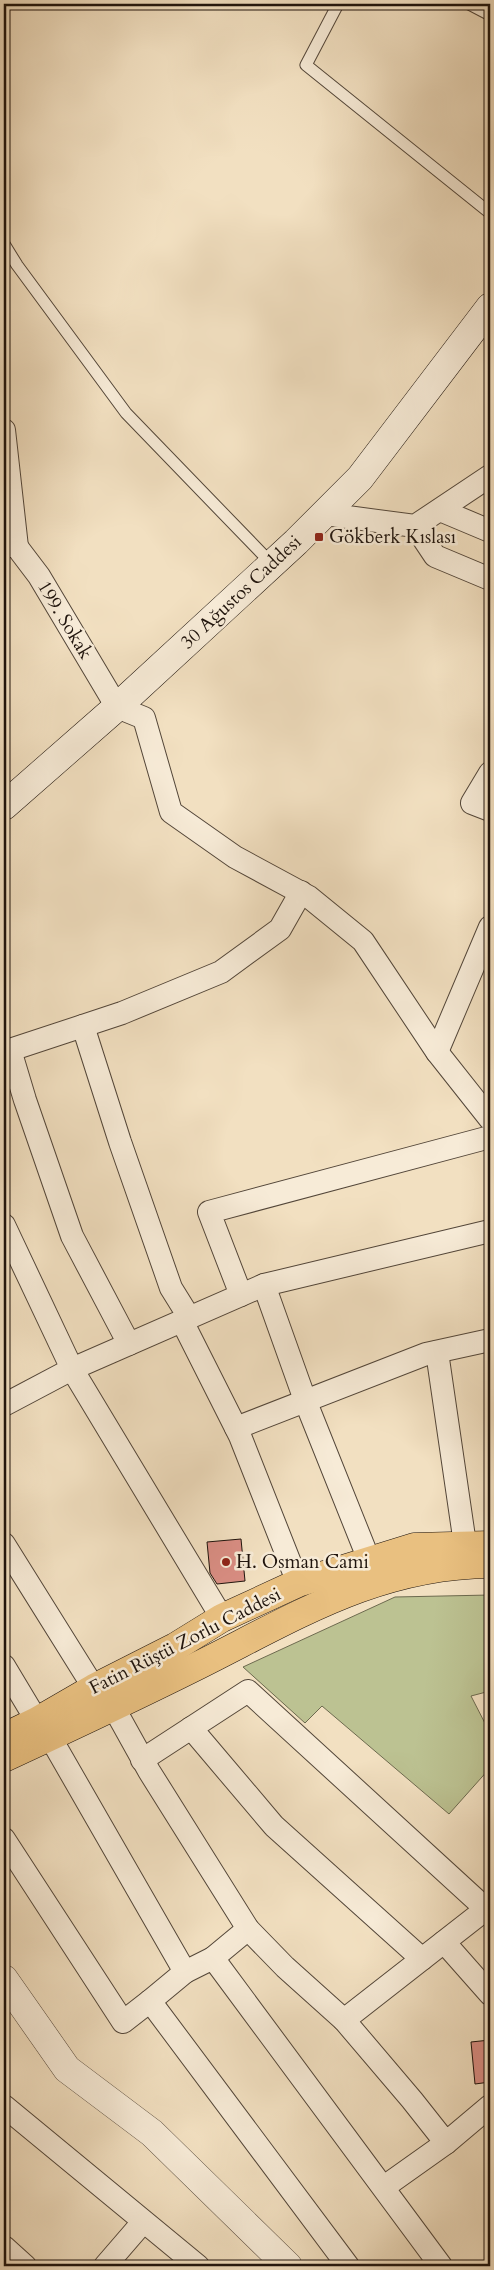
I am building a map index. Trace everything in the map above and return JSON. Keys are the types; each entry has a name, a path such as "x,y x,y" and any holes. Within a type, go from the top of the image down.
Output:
{"main road":[{"name":"30 Ağustos Caddesi","path":"4,806 117,707 325,514 360,478 490,307"},
{"name":"Fatin Rüştü Zorlu Caddesi","path":"4,1758 94,1688 175,1647 222,1618 298,1583 414,1548 478,1545"},
{"name":"Fatin Rüştü Zorlu Caddesi","path":"4,1737 43,1729 114,1708 311,1607 370,1583 458,1564 490,1564"},
{"path":"4,1979 67,2069 152,2134 288,2266"}],"street":[{"path":"4,430 10,546"},
{"path":"325,514 415,526 490,476"},
{"path":"440,510 490,531"},
{"path":"415,526 435,556 490,579"},
{"name":"199. Sokak","path":"10,546 39,576 117,707"},
{"path":"117,707 144,718 171,812 234,857 301,892 363,941 437,1052 490,1120"},
{"path":"490,773 472,803 490,810"},
{"path":"129,1344 72,1236 7,1051 122,1013 221,972 280,929 301,892"},
{"path":"437,1052 490,927"},
{"path":"83,1026 120,1142 171,1288 236,1428 298,1583"},
{"path":"241,1295 209,1212 490,1137"},
{"path":"4,1225 72,1369 222,1618"},
{"path":"4,1405 72,1369 264,1285 490,1231"},
{"path":"264,1285 305,1400 370,1560"},
{"path":"236,1428 305,1400 437,1352 490,1340"},
{"path":"437,1352 478,1545"},
{"path":"4,1544 94,1688"},
{"path":"4,1666 185,1972"},
{"path":"142,1760 248,1691 488,1907 344,2020"},
{"path":"114,1708 142,1760 248,1929 285,1967 344,2020 446,2143"},
{"path":"191,1728 274,1826 422,1959"},
{"path":"4,1839 123,2022 185,1972 213,1958 248,1929"},
{"path":"444,1942 490,1994"},
{"path":"213,1958 441,2266"},
{"path":"150,2002 348,2266"},
{"path":"4,2106 198,2266"},
{"path":"384,2187 446,2143 490,2106"},
{"path":"105,2266 143,2222"},
{"path":"4,2247 25,2266"}],"lane":[{"path":"338,4 306,65 490,213"},
{"path":"468,4 490,15"},
{"path":"4,244 17,265 126,413 272,564"}],"green space":[{"path":"490,1595 490,1691 471,1696 490,1733 490,1768 449,1814 322,1706 305,1723 243,1667 395,1597"}],"building":[{"name":"H. Osman Cami","path":"241,1539 245,1581 217,1584 210,1573 207,1542"},
{"path":"490,2040 490,2082 475,2084 471,2042"}],"place":[{"name":"Gökberk Kıslası","path":"319,537"},
{"name":"H. Osman Cami","path":"226,1562"}]}
